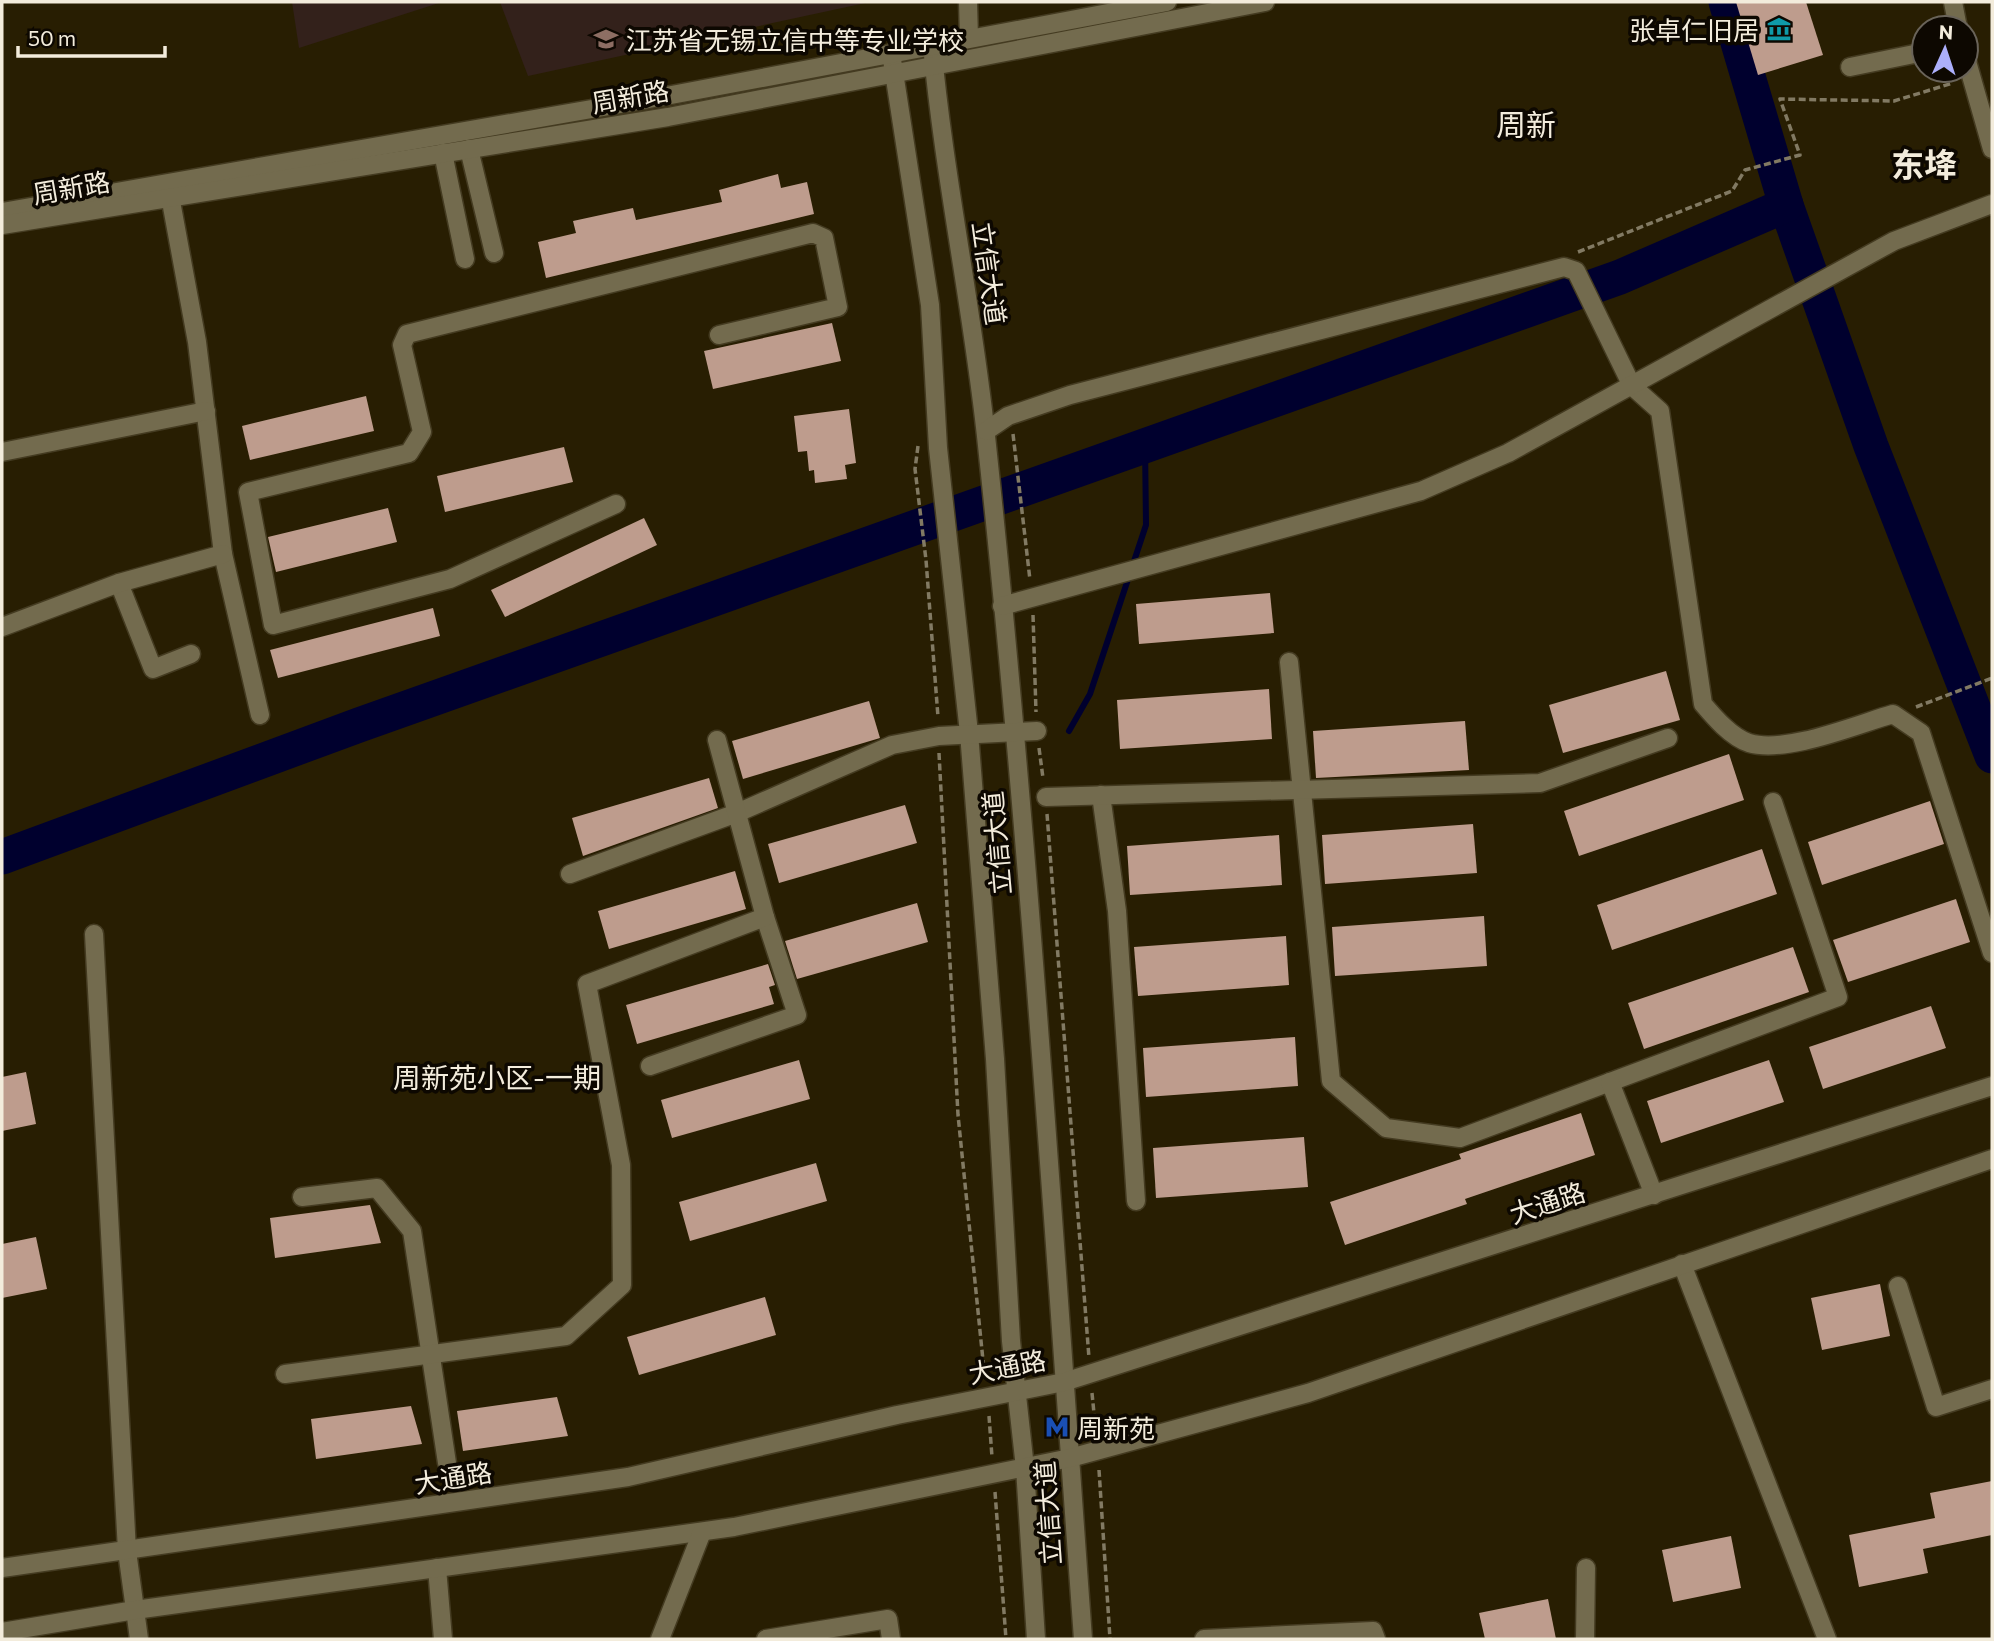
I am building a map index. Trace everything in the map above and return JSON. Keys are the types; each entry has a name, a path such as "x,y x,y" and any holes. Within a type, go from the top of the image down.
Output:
{"street":[{"path":"968,2 969,38"},
{"name":"周新路","path":"2,212 443,153 668,117 893,62 932,45 1167,2"},
{"name":"周新路","path":"2,225 169,189 666,96 893,62 934,64 1265,2"},
{"name":"立信大道","path":"932,45 986,430 1034,965 1083,1639"},
{"path":"1850,68 1910,55"},
{"name":"立信大道","path":"893,62 930,305 939,448 969,733 1036,1639"},
{"path":"1974,84 1992,149"},
{"path":"469,149 494,253"},
{"path":"443,153 465,259"},
{"path":"169,189 197,342 223,554 260,716"},
{"path":"1002,606 1146,569 1421,491 1507,453 1894,241 1992,204"},
{"path":"615,504 450,579 273,625 248,492 409,453 422,432 402,345 407,334 813,233 824,238 838,307 719,335"},
{"path":"986,430 1008,416 1070,395 1564,267 1576,271 1595,315 1632,386 1660,411 1703,704 1718,722 1748,743 1782,745 1893,714 1921,733 1992,953"},
{"path":"2,452 206,411"},
{"path":"2,627 119,583 223,554"},
{"path":"119,583 153,669 191,654"},
{"path":"1289,663 1331,1081 1386,1128 1460,1138 1838,997 1773,802"},
{"path":"570,874 737,813 892,745 969,733 1037,731"},
{"path":"1046,797 1541,783 1668,738"},
{"path":"650,1066 797,1015 765,917 717,740"},
{"path":"1101,795 1117,911 1136,1201"},
{"path":"285,1374 566,1336 622,1285 621,1165 587,984 765,917"},
{"path":"94,934 127,1551 139,1639"},
{"path":"1610,1082 1654,1195"},
{"name":"大通路","path":"2,1569 628,1477 1064,1382 1992,1086"},
{"path":"2,1632 135,1610 702,1532 1070,1458 1308,1394 1992,1159"},
{"path":"302,1197 377,1188 412,1231 447,1463"},
{"path":"1682,1264 1827,1639"},
{"path":"1898,1286 1936,1406 1992,1389"},
{"path":"660,1639 702,1532"},
{"path":"1585,1639 1586,1568"},
{"path":"437,1569 443,1639"},
{"path":"766,1639 796,1637 888,1619 891,1639"},
{"path":"1204,1639 1373,1630 1376,1639"}],"path":[{"path":"1576,271 1576,253 1732,191 1745,170 1800,155 1780,99 1894,101 1952,84"},
{"name":"立信大道","path":"1015,443 1032,599 1037,731 1046,797 1098,1451 1110,1639"},
{"name":"立信大道","path":"915,469 926,560 939,736 939,780 958,1115 987,1397 1006,1639"},
{"path":"1924,704 1991,678"}],"shaded area":[{"path":"292,2 442,2 299,48"},
{"name":"江苏省无锡立信中等专业学校","path":"500,2 870,2 528,76"}],"building":[{"name":"张卓仁旧居","path":"1736,2 1806,2 1823,55 1758,75"},
{"path":"778,174 781,188 807,182 814,214 546,278 538,242 576,233 573,221 633,208 636,220 722,202 719,190"},
{"path":"832,323 841,361 713,389 704,351"},
{"path":"366,396 374,431 250,460 242,426"},
{"path":"849,409 856,463 845,465 847,479 815,483 814,470 809,471 807,451 798,452 794,416"},
{"path":"564,447 573,482 445,512 437,476"},
{"path":"388,508 397,542 276,572 268,537"},
{"path":"644,518 657,545 505,617 491,590"},
{"path":"1270,593 1274,633 1139,644 1136,604"},
{"path":"433,608 440,636 278,678 270,650"},
{"path":"1666,671 1680,720 1563,753 1549,705"},
{"path":"1269,689 1272,739 1120,749 1117,700"},
{"path":"869,701 880,738 743,779 732,741"},
{"path":"1465,721 1469,770 1316,778 1313,731"},
{"path":"1729,754 1744,800 1579,856 1564,811"},
{"path":"709,778 718,808 583,856 572,818"},
{"path":"1930,801 1944,844 1822,885 1808,842"},
{"path":"905,805 917,843 779,883 768,844"},
{"path":"1473,824 1477,873 1325,884 1322,835"},
{"path":"1279,835 1282,885 1130,895 1127,846"},
{"path":"1762,849 1777,894 1612,950 1597,905"},
{"path":"735,871 746,909 609,949 598,911"},
{"path":"1956,899 1970,942 1848,982 1833,940"},
{"path":"917,903 928,942 797,979 785,941"},
{"path":"1484,916 1487,966 1335,976 1332,927"},
{"path":"1286,936 1289,985 1138,996 1134,947"},
{"path":"1793,947 1809,992 1644,1049 1628,1003"},
{"path":"768,964 775,985 769,987 774,1004 637,1044 626,1005"},
{"path":"1931,1006 1946,1048 1823,1089 1809,1047"},
{"path":"1295,1037 1298,1086 1146,1097 1143,1048"},
{"path":"799,1060 810,1099 672,1138 661,1100"},
{"path":"1769,1060 1784,1102 1661,1143 1647,1101"},
{"path":"26,1072 36,1124 2,1131 2,1077"},
{"path":"1581,1113 1595,1155 1465,1199 1467,1204 1345,1245 1330,1202 1461,1159 1459,1154"},
{"path":"1304,1137 1308,1187 1156,1198 1153,1148"},
{"path":"816,1163 827,1201 690,1241 679,1202"},
{"path":"370,1205 381,1243 275,1258 270,1218"},
{"path":"36,1237 47,1289 2,1298 2,1244"},
{"path":"1880,1284 1890,1336 1822,1350 1811,1298"},
{"path":"765,1297 776,1335 639,1375 627,1337"},
{"path":"557,1397 568,1436 463,1451 457,1411"},
{"path":"411,1406 422,1444 316,1459 311,1419"},
{"path":"1992,1481 1992,1535 1923,1549 1928,1573 1859,1587 1849,1535 1935,1518 1930,1493"},
{"path":"1731,1536 1741,1588 1673,1602 1662,1550"},
{"path":"1548,1599 1556,1639 1485,1639 1479,1613"}],"waterway":[{"path":"1726,2 1786,205 1871,446 1992,756"},
{"path":"2,857 359,725 1620,277 1786,205"},
{"path":"1069,731 1090,694 1146,525 1145,443"}],"place":[{"name":"张卓仁旧居","path":"1779,29"},
{"name":"江苏省无锡立信中等专业学校","path":"606,39"},
{"name":"周新苑","path":"1057,1427"}],"district":[{"name":"周新","path":"1526,123"},
{"name":"东鿍","path":"1924,163"},
{"name":"周新苑小区-一期","path":"497,1077"}]}
